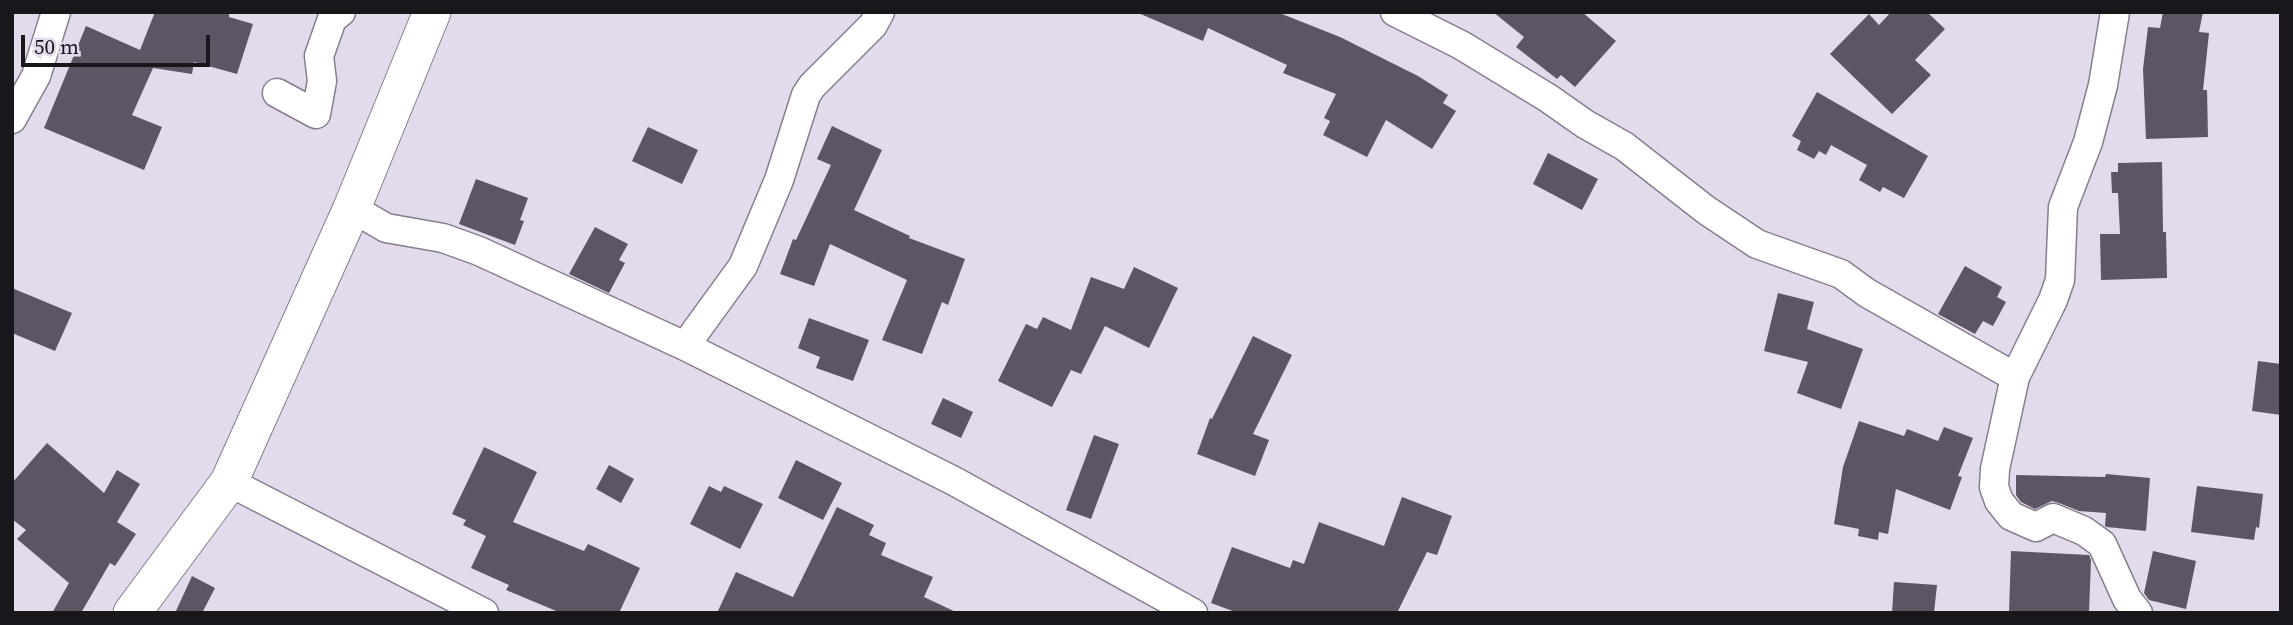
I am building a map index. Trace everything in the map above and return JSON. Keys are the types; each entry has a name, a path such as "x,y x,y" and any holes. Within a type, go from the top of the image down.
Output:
{"main road":[{"path":"132,613 229,482 352,208 432,12"}],"street":[{"path":"12,119 36,76 55,12"},
{"path":"277,93 316,114 322,81 319,56 332,19 341,12"},
{"path":"685,346 743,266 779,180 806,95 873,25 880,12"},
{"path":"1395,12 1461,46 1624,146 1706,210 1757,244 1841,274 1867,293 2015,377"},
{"path":"2115,12 2103,85 2088,142 2063,207 2060,280 2015,377 1995,469 1994,487 1999,501 2011,516 2036,527 2053,518 2084,531 2102,544 2127,599 2138,613"},
{"path":"352,208 386,228 443,238 479,251 685,346 954,481 1194,613"},
{"path":"229,482 484,613"}],"building":[{"path":"155,12 229,12 229,17 253,24 237,74 194,62 192,74 153,68 132,115 162,127 144,170 44,128 86,26 140,50"},
{"path":"1136,12 1277,12 1340,37 1418,76 1448,95 1443,103 1456,111 1432,149 1386,120 1367,157 1323,135 1330,121 1324,118 1336,94 1283,73 1287,65 1208,28 1203,41"},
{"path":"1493,12 1582,12 1616,41 1575,87 1561,75 1557,79 1516,47 1524,37"},
{"path":"1891,12 1927,12 1945,29 1915,60 1931,75 1892,114 1830,54 1869,14 1879,25"},
{"path":"2163,12 2203,12 2199,32 2209,33 2203,90 2207,90 2208,137 2146,139 2143,69 2148,27 2160,28"},
{"path":"1817,92 1928,156 1904,198 1883,187 1880,192 1859,180 1867,165 1831,145 1826,155 1819,151 1814,159 1797,150 1801,141 1792,136"},
{"path":"832,126 882,150 854,210 910,236 909,238 965,259 948,305 942,302 922,354 882,340 907,280 830,244 814,286 780,274 793,239 796,240 831,165 817,159"},
{"path":"648,127 698,150 682,184 632,161"},
{"path":"1548,153 1598,179 1582,210 1533,184"},
{"path":"2162,162 2167,278 2101,280 2100,234 2120,234 2118,193 2112,193 2111,172 2118,172 2118,163"},
{"path":"476,179 528,198 520,220 524,221 515,245 459,224"},
{"path":"595,227 628,244 619,260 625,263 609,293 569,274"},
{"path":"1965,266 2002,287 1997,297 2006,302 1993,326 1983,321 1975,334 1938,314"},
{"path":"1134,267 1178,288 1149,348 1105,326 1081,374 1071,370 1052,407 998,381 1026,324 1037,329 1043,317 1071,330 1091,277 1124,289"},
{"path":"12,288 72,313 55,351 12,333"},
{"path":"1778,293 1814,302 1807,329 1863,349 1841,409 1797,393 1808,362 1764,351"},
{"path":"809,318 869,340 853,381 816,368 820,357 798,348"},
{"path":"1253,336 1292,355 1253,434 1269,440 1255,476 1197,454 1210,418 1212,419"},
{"path":"2258,361 2281,364 2281,415 2252,411"},
{"path":"943,398 973,412 961,438 931,424"},
{"path":"1859,421 1904,436 1907,429 1938,441 1944,427 1973,438 1958,476 1962,477 1950,510 1896,489 1888,534 1879,532 1878,540 1858,536 1859,529 1834,524 1843,467"},
{"path":"1094,435 1119,444 1091,519 1066,510"},
{"path":"47,443 104,493 117,470 140,484 117,522 136,534 115,566 110,563 81,613 52,613 69,583 17,539 26,530 12,519 12,483"},
{"path":"484,447 537,472 513,522 584,551 588,544 640,568 619,613 561,613 506,590 509,585 471,568 486,536 463,525 466,520 452,514"},
{"path":"796,460 842,483 823,520 778,498"},
{"path":"609,465 634,479 621,503 596,489"},
{"path":"2106,474 2150,478 2146,531 2107,527 2106,513 2079,511 2052,501 2035,509 2021,502 2016,495 2016,475 2105,477"},
{"path":"709,486 721,492 724,486 763,504 740,549 690,524"},
{"path":"2197,486 2263,494 2259,528 2256,527 2254,540 2191,532"},
{"path":"1402,497 1452,516 1437,555 1427,552 1397,613 1238,613 1211,603 1232,547 1290,568 1293,560 1304,564 1319,522 1384,546"},
{"path":"837,507 874,525 869,535 886,543 881,555 933,577 924,597 958,613 717,613 736,572 793,597"},
{"path":"2011,551 2089,555 2089,613 2009,613"},
{"path":"2153,551 2196,561 2186,609 2149,600 2144,593"},
{"path":"192,576 215,588 202,613 175,613"},
{"path":"1894,582 1937,585 1934,613 1892,613"}]}
